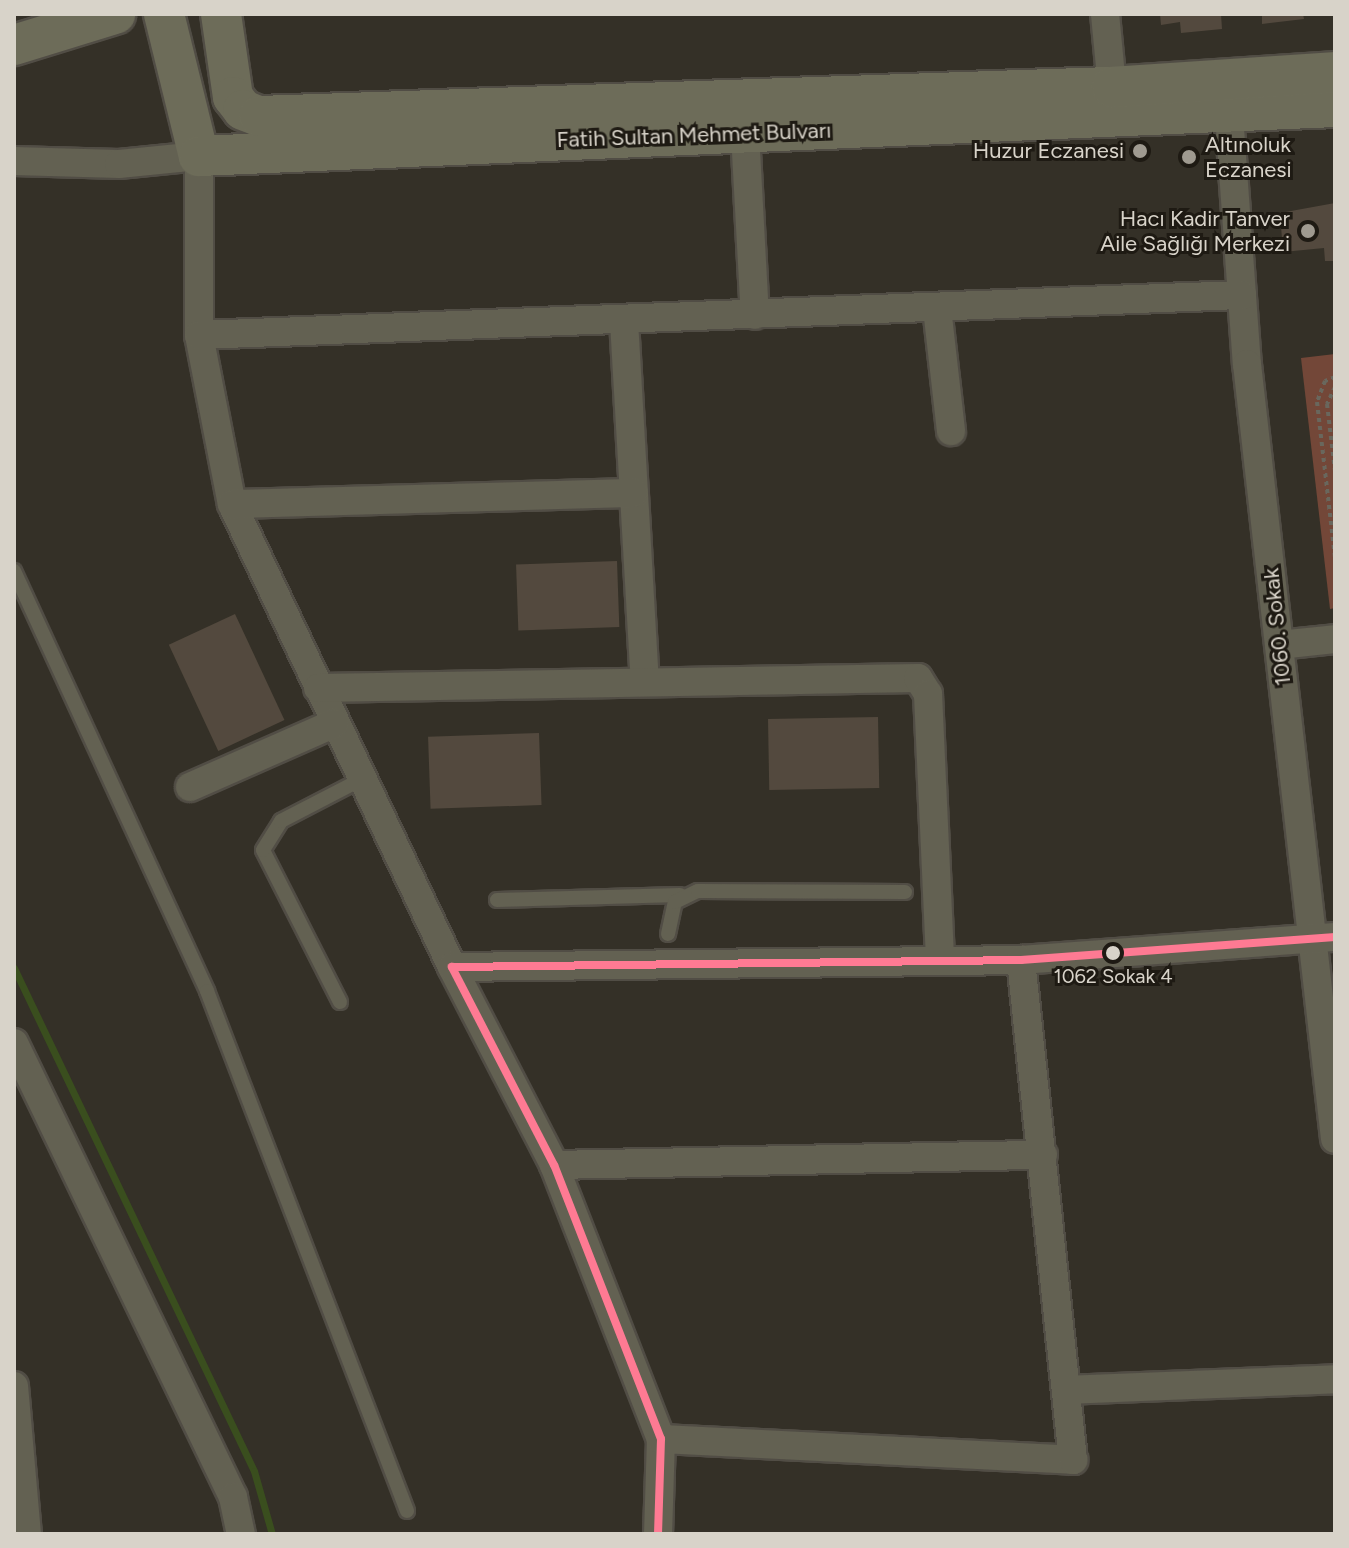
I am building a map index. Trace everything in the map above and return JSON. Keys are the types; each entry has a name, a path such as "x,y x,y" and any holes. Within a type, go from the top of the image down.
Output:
{"main road":[{"path":"14,45 115,14"},
{"path":"164,14 199,156"},
{"name":"Fatih Sultan Mehmet Bulvarı","path":"221,14 233,97 243,110 259,116 1112,87 1335,72"},
{"name":"Fatih Sultan Mehmet Bulvarı","path":"199,156 1229,115 1335,107"}],"street":[{"path":"1105,14 1112,87"},
{"name":"1060. Sokak","path":"1229,115 1242,295 1279,645 1323,938 1335,1139"},
{"path":"745,133 755,315"},
{"path":"14,161 119,164 199,156 199,335 232,504 452,967 554,1165 661,1439 658,1534"},
{"path":"199,335 1242,295"},
{"path":"937,308 951,431"},
{"path":"624,321 645,681"},
{"path":"232,504 634,493"},
{"path":"1279,645 1335,639"},
{"path":"318,688 911,676 922,682 928,694 940,961"},
{"path":"190,787 335,723"},
{"path":"452,967 1021,960 1323,938"},
{"path":"661,1439 1073,1460 1021,960"},
{"path":"14,1043 233,1497 241,1534"},
{"path":"554,1165 1043,1155"},
{"path":"1066,1390 1335,1379"},
{"path":"14,1386 27,1534"}],"lane":[{"path":"14,571 207,991 407,1511"},
{"path":"340,1002 263,850 281,821 362,779"},
{"path":"497,900 680,895 698,891 905,892"},
{"path":"668,934 672,908 680,895"}],"path":[{"path":"1335,377 1325,381 1317,402 1335,558"},
{"path":"1335,387 1327,404 1335,471"}],"shaded area":[{"path":"1335,354 1335,608 1330,609 1301,358"}],"building":[{"path":"1160,14 1221,14 1222,29 1181,33 1180,22 1161,25"},
{"path":"1262,14 1303,14 1304,19 1262,24"},
{"name":"Hacı Kadir Tanver Aile Sağlığı Merkezi","path":"1335,203 1335,261 1325,261 1324,248 1283,252 1280,213"},
{"path":"617,561 619,627 518,630 516,565"},
{"path":"235,614 284,720 218,751 169,645"},
{"path":"878,717 879,788 769,790 768,719"},
{"path":"539,733 542,805 431,809 428,737"}],"waterway":[{"path":"14,968 254,1471 272,1534"}],"transit line":[{"path":"658,1534 661,1439 554,1165 452,967 1021,960 1335,937"}],"place":[{"name":"Huzur Eczanesi","path":"1140,151"},
{"name":"Altınoluk Eczanesi","path":"1189,157"},
{"name":"Hacı Kadir Tanver Aile Sağlığı Merkezi","path":"1308,231"},
{"name":"1062 Sokak 4","path":"1113,953"}]}
